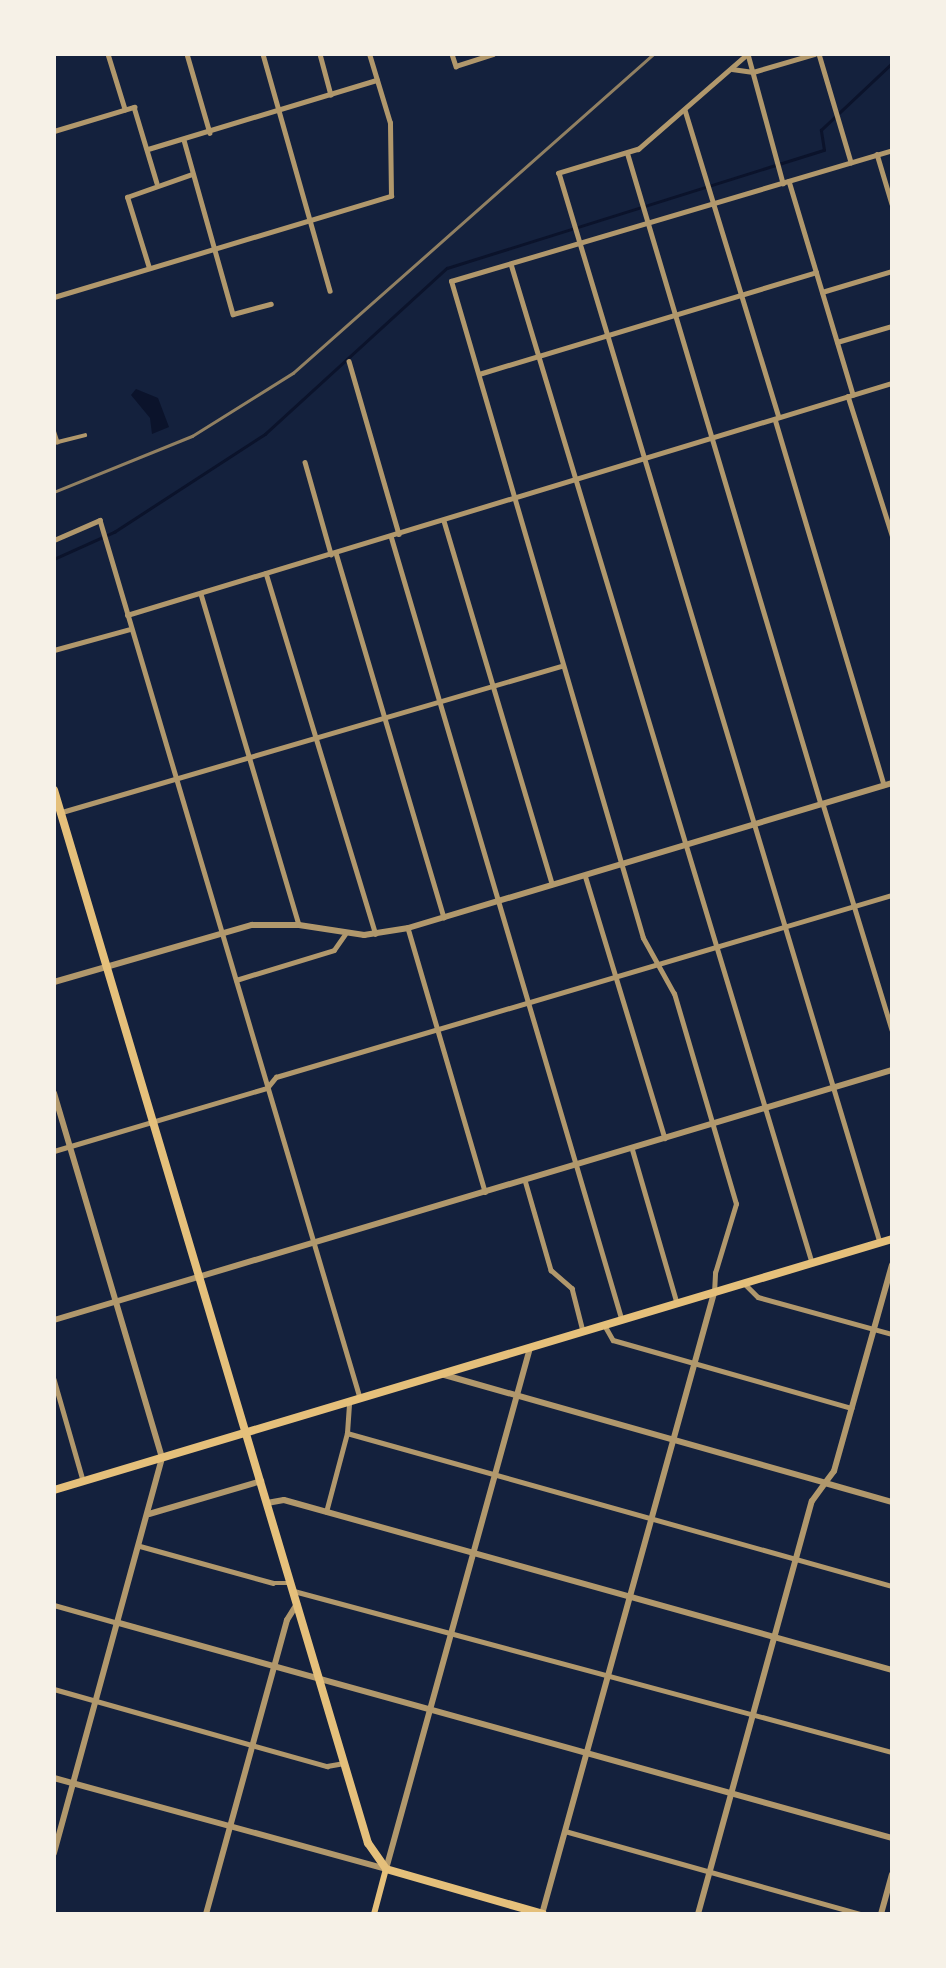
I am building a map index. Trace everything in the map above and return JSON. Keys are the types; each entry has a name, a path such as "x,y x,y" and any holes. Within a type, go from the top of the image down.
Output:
{"highway":[{"path":"54,790 57,813 107,967 368,1843 386,1869 542,1914"},
{"path":"54,1490 892,1239"}],"main road":[{"path":"374,1914 386,1869"}],"street":[{"path":"108,54 125,110"},
{"path":"187,54 210,134"},
{"path":"263,54 330,291"},
{"path":"320,54 331,95"},
{"path":"54,297 391,196 390,123 369,54"},
{"path":"452,54 456,66 493,54"},
{"path":"880,1242 558,173 628,155 685,110 748,54 837,342 850,396 892,535"},
{"path":"731,69 753,72 817,54 851,162"},
{"path":"148,149 210,134 377,80"},
{"path":"54,131 134,107 157,183"},
{"path":"54,982 252,925 299,925 345,934 376,934 408,928 888,784 777,418 744,295 685,110"},
{"path":"184,140 233,314 271,304"},
{"path":"542,1914 674,1441 714,1293 715,1273 736,1204 674,994 643,938 511,499 513,486 451,281 892,150"},
{"path":"877,154 892,204"},
{"path":"628,155 674,316 892,1030"},
{"path":"149,268 127,197 157,183 192,174"},
{"path":"510,264 812,1263"},
{"path":"822,292 892,271"},
{"path":"479,374 816,272"},
{"path":"837,342 892,326"},
{"path":"349,361 400,534"},
{"path":"127,615 892,383"},
{"path":"54,430 56,442 85,435"},
{"path":"305,462 386,719 444,917"},
{"path":"54,540 100,520 130,629 360,1399"},
{"path":"444,521 552,884"},
{"path":"391,537 622,1320"},
{"path":"266,573 376,934"},
{"path":"201,593 299,925"},
{"path":"54,650 130,629"},
{"path":"57,813 177,782 561,666"},
{"path":"585,874 665,1138"},
{"path":"54,1151 267,1088 276,1077 528,1005 892,895"},
{"path":"408,928 485,1192"},
{"path":"236,980 334,950 345,934"},
{"path":"54,1320 892,1070"},
{"path":"54,1093 162,1458 149,1514 54,1854"},
{"path":"632,1148 677,1304"},
{"path":"525,1180 551,1270 572,1288 583,1332"},
{"path":"698,1914 812,1501 834,1471 892,1265"},
{"path":"745,1284 758,1297 892,1334"},
{"path":"604,1325 613,1340 853,1408"},
{"path":"54,1778 386,1869 530,1348"},
{"path":"441,1374 892,1502"},
{"path":"54,1379 83,1481"},
{"path":"326,1513 347,1433 349,1402"},
{"path":"347,1433 892,1586"},
{"path":"149,1514 261,1481"},
{"path":"267,1503 285,1500 892,1670"},
{"path":"139,1546 892,1752"},
{"path":"207,1914 275,1666 297,1604"},
{"path":"54,1605 892,1838"},
{"path":"54,1689 327,1766 345,1763"},
{"path":"565,1831 860,1914"},
{"path":"881,1914 892,1874"}],"water":[{"path":"136,389 158,398 169,427 152,434 150,418 131,395"}],"waterway":[{"path":"54,559 114,532 265,434 447,268 824,150 821,130 892,63"}],"railway":[{"path":"54,492 192,436 293,373 654,54"}]}
